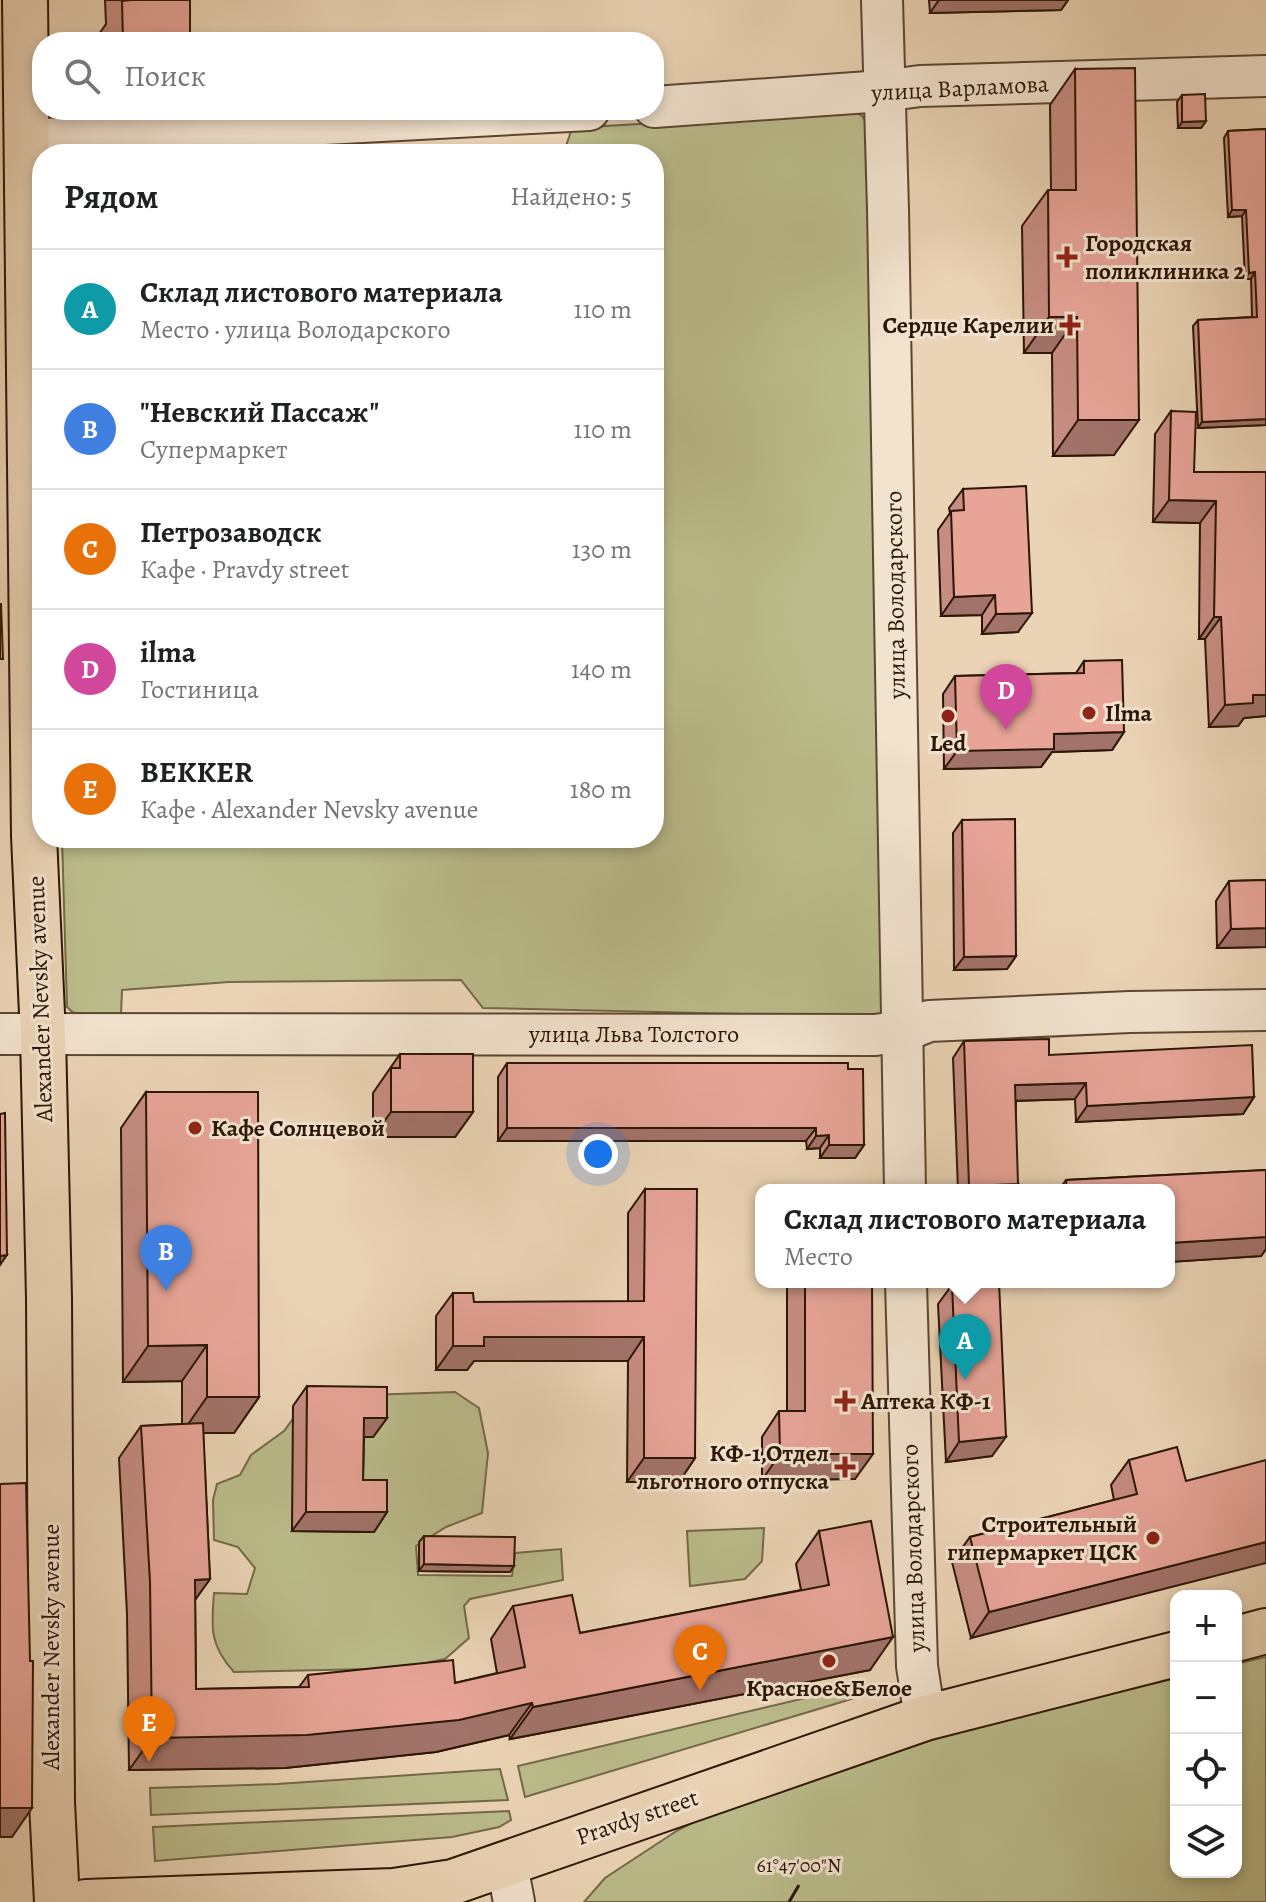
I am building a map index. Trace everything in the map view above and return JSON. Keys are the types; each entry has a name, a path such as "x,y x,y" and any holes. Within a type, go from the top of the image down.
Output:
{"main road":[{"name":"Alexander Nevsky avenue","path":"25,0 32,511"},
{"name":"Alexander Nevsky avenue","path":"35,848 43,1036 49,1298 52,1803 57,1902"},
{"path":"1242,1637 1266,1631"},
{"name":"Pravdy street","path":"86,1902 394,1891 453,1882 510,1884 562,1843 925,1718 1170,1656"}],"street":[{"name":"улица Володарского","path":"882,0 905,1184"},
{"name":"улица Варламова","path":"664,106 920,86 1266,76"},
{"path":"25,140 401,120"},
{"name":"улица Льва Толстого","path":"0,1034 875,1035 904,1031 929,1021 1130,1012 1266,1010"},
{"name":"улица Володарского","path":"906,1288 917,1666 925,1718"}],"green space":[{"path":"853,111 866,122 888,1009 877,1017 483,1008 461,980 229,982 122,990 121,1015 76,1015 67,1007 62,848 664,848 664,144 567,144 572,128"},
{"path":"455,1392 479,1408 488,1453 482,1513 446,1527 416,1546 418,1575 512,1576 515,1553 561,1549 563,1580 470,1599 464,1606 469,1638 445,1659 371,1669 234,1672 216,1645 212,1616 214,1593 247,1594 255,1568 238,1547 214,1540 213,1500 217,1484 240,1475 251,1455 284,1431 309,1397"},
{"path":"764,1528 762,1561 745,1579 690,1586 687,1531"},
{"path":"1266,1657 1266,1902 584,1902 605,1878 678,1830 730,1804 981,1724 1170,1679 1170,1878 1242,1878 1242,1663"},
{"path":"864,1684 857,1697 845,1701 525,1797 518,1766"},
{"path":"500,1769 508,1800 151,1815 150,1788 277,1784"},
{"path":"509,1811 511,1820 499,1827 452,1837 155,1861 153,1827"}],"building":[{"path":"190,0 190,32 123,32 122,1"},
{"path":"1135,68 1139,420 1078,420 1077,317 1049,317 1048,190 1076,190 1075,69"},
{"path":"1205,94 1206,121 1182,122 1182,95"},
{"path":"1266,129 1266,419 1202,422 1198,320 1257,317 1255,272 1249,273 1246,210 1232,210 1228,131"},
{"path":"1171,411 1196,412 1194,472 1266,472 1266,695 1253,695 1253,703 1225,705 1221,617 1214,617 1216,501 1169,500"},
{"path":"1026,486 1032,613 996,614 995,595 954,597 951,511 964,510 963,489"},
{"path":"1,604 3,659 0,659"},
{"path":"1122,660 1124,732 1054,734 1054,749 957,751 955,676 1084,673 1084,661"},
{"path":"1015,819 1016,956 964,957 962,820"},
{"path":"1266,880 1266,928 1231,929 1229,881"},
{"path":"1049,1039 1049,1055 1252,1045 1254,1097 1087,1106 1086,1083 1015,1085 1018,1184 969,1184 964,1041"},
{"path":"400,1054 473,1054 473,1112 391,1112 391,1068 400,1068"},
{"path":"507,1063 848,1063 848,1069 863,1069 864,1145 829,1145 829,1135 816,1136 816,1128 507,1128"},
{"path":"146,1092 258,1092 259,1397 207,1397 207,1345 148,1346"},
{"path":"5,1113 7,1255 0,1256 0,1114"},
{"path":"1266,1170 1266,1237 1175,1243 1175,1184 1066,1184 1066,1180"},
{"path":"645,1189 697,1189 695,1458 644,1458 644,1337 484,1337 484,1346 453,1346 453,1293 473,1293 474,1302 644,1301"},
{"path":"805,1288 872,1288 873,1454 780,1454 779,1411 805,1411"},
{"path":"952,1288 999,1288 1006,1437 959,1442"},
{"path":"307,1386 387,1387 387,1418 364,1418 363,1480 387,1480 387,1512 306,1512"},
{"path":"203,1423 210,1579 195,1580 196,1689 309,1687 308,1675 453,1660 455,1683 525,1667 513,1606 572,1595 580,1633 829,1585 819,1531 871,1521 893,1637 533,1707 532,1703 459,1720 307,1735 152,1738 150,1582 141,1426"},
{"path":"1177,1447 1186,1481 1266,1460 1266,1542 989,1612 970,1537 1137,1494 1129,1460"},
{"path":"26,1483 30,1661 33,1661 32,1808 0,1808 0,1484"},
{"path":"424,1536 515,1537 514,1566 424,1564"}],"place":[{"name":"Городская поликлиника 2","path":"1067,257"},
{"name":"Сердце Карелии","path":"1070,325"},
{"name":"Ilma","path":"1089,713"},
{"name":"Led","path":"948,716"},
{"name":"ilma","path":"1006,730"},
{"name":"Кафе Солнцевой","path":"195,1128"},
{"name":"\"Невский Пассаж\"","path":"166,1291"},
{"name":"Склад листового материала","path":"965,1380"},
{"name":"Аптека КФ-1","path":"845,1401"},
{"name":"КФ-1,Отдел льготного отпуска","path":"845,1467"},
{"name":"Строительный гипермаркет ЦСК","path":"1153,1538"},
{"name":"Красное&Белое","path":"829,1661"},
{"name":"Петрозаводск","path":"700,1691"},
{"name":"BEKKER","path":"149,1762"}]}
